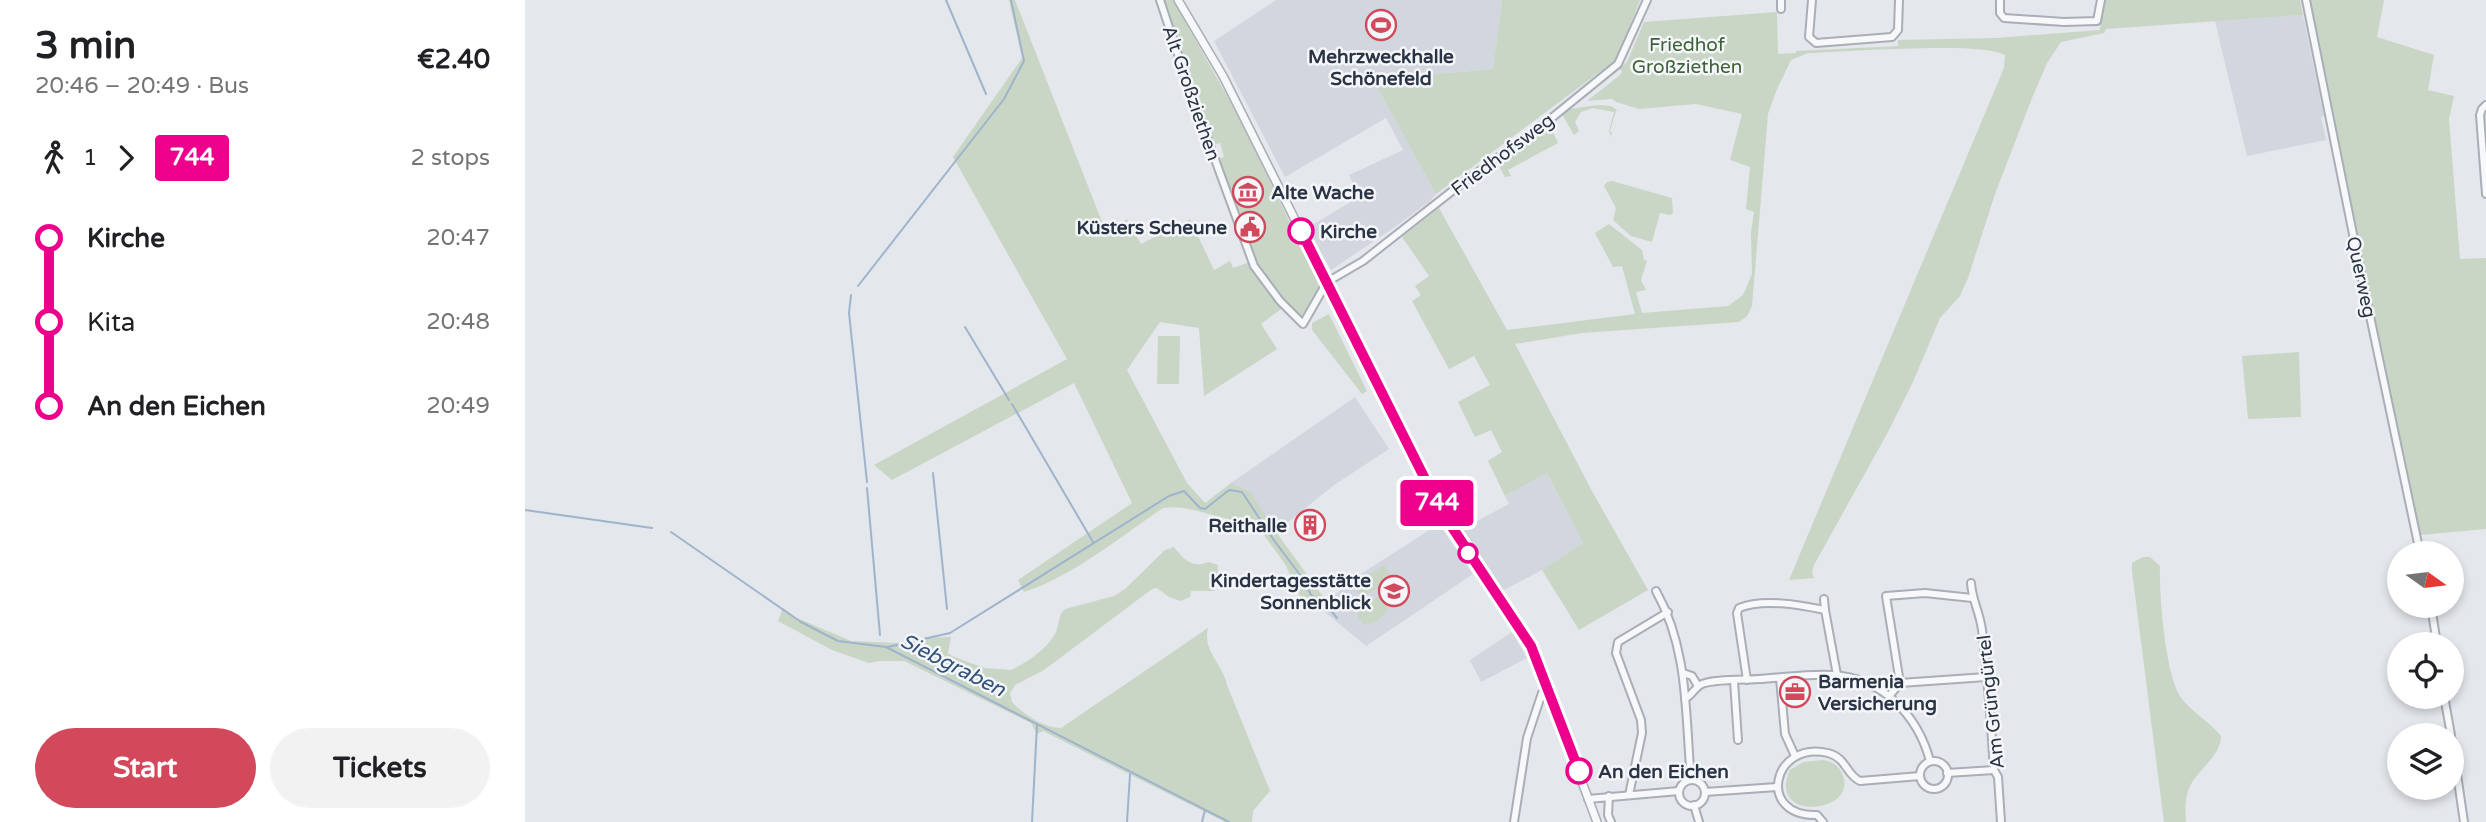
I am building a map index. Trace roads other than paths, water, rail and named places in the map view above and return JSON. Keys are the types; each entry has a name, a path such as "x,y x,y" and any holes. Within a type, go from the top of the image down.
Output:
{"street":[{"name":"Alt Großziethen","path":"1160,0 1254,266 1280,301 1303,324 1327,282"},
{"name":"Alt Großziethen","path":"1178,0 1223,76 1440,509 1526,637 1549,690 1597,822"},
{"name":"Friedhofsweg","path":"1327,282 1363,261 1613,69 1622,58 1647,0"},
{"path":"1781,0 1781,9"},
{"path":"1812,0 1809,37 1816,43 1892,37 1898,30 1899,0"},
{"path":"2000,0 2000,13 2004,19 2074,22 2097,21 2101,0"},
{"name":"Querweg","path":"2307,0 2417,541"},
{"path":"2486,105 2480,115 2486,194"},
{"name":"Am Grüngürtel","path":"1971,583 1972,597 1980,617 2001,822"},
{"path":"1656,591 1668,612 1678,642 1691,780"},
{"path":"1900,683 1883,596 1926,593 1972,597"},
{"path":"1824,599 1836,675"},
{"path":"1747,680 1738,608 1774,604 1825,610"},
{"path":"1629,795 1642,733 1641,720 1616,647 1618,642 1668,612"},
{"path":"1683,673 1692,676 1698,686"},
{"path":"1685,699 1704,683 1836,675 1869,683 1890,695 1914,722 1930,761"},
{"path":"1890,695 1900,683 1986,677"},
{"path":"1780,678 1785,734 1795,757"},
{"path":"1734,681 1738,740"},
{"path":"1514,822 1527,738 1542,693 1549,690"},
{"path":"1823,822 1817,815 1798,813 1783,802 1777,787 1779,775 1784,765 1795,757 1822,752 1831,754 1845,763 1853,777 1860,781 1920,776"},
{"path":"1930,761 1940,762 1947,773 1946,781 1936,788 1926,786 1920,776 1924,765 1930,761"},
{"path":"1947,773 1994,770"},
{"path":"1691,780 1702,784 1705,792 1701,802 1695,805 1683,803 1679,792 1681,785 1691,780"},
{"path":"1705,792 1777,787"},
{"path":"1588,799 1679,792"},
{"path":"1609,796 1608,815 1611,822"},
{"path":"2461,800 2464,822"},
{"path":"1695,805 1699,822"}],"waterway":[{"path":"946,0 986,94"},
{"path":"858,286 1004,99 1024,61 1011,0"},
{"path":"851,295 849,313 867,482"},
{"path":"965,327 1009,400"},
{"path":"1012,404 1093,542"},
{"path":"933,473 947,609"},
{"path":"867,488 880,635"},
{"path":"888,647 950,633 1169,496 1184,491 1200,508 1205,509 1229,490 1242,492 1303,579 1311,595 1328,607 1337,618"},
{"name":"Siebgraben","path":"525,510 652,528"},
{"name":"Siebgraben","path":"671,532 801,622 838,641 886,647 1229,822"},
{"path":"1032,822 1037,725"},
{"path":"1127,822 1130,774"},
{"path":"1202,822 1205,810"}],"place":[{"name":"Mehrzweckhalle Schönefeld","path":"1381,25"},
{"name":"Alte Wache","path":"1248,192"},
{"name":"Küsters Scheune","path":"1250,227"},
{"name":"Kirche","path":"1301,231"},
{"name":"Reithalle","path":"1310,525"},
{"name":"Kindertagesstätte Sonnenblick","path":"1394,591"},
{"name":"Barmenia Versicherung","path":"1795,692"},
{"name":"An den Eichen","path":"1579,771"}],"park label":[{"name":"Friedhof Großziethen","path":"1687,55"}]}
